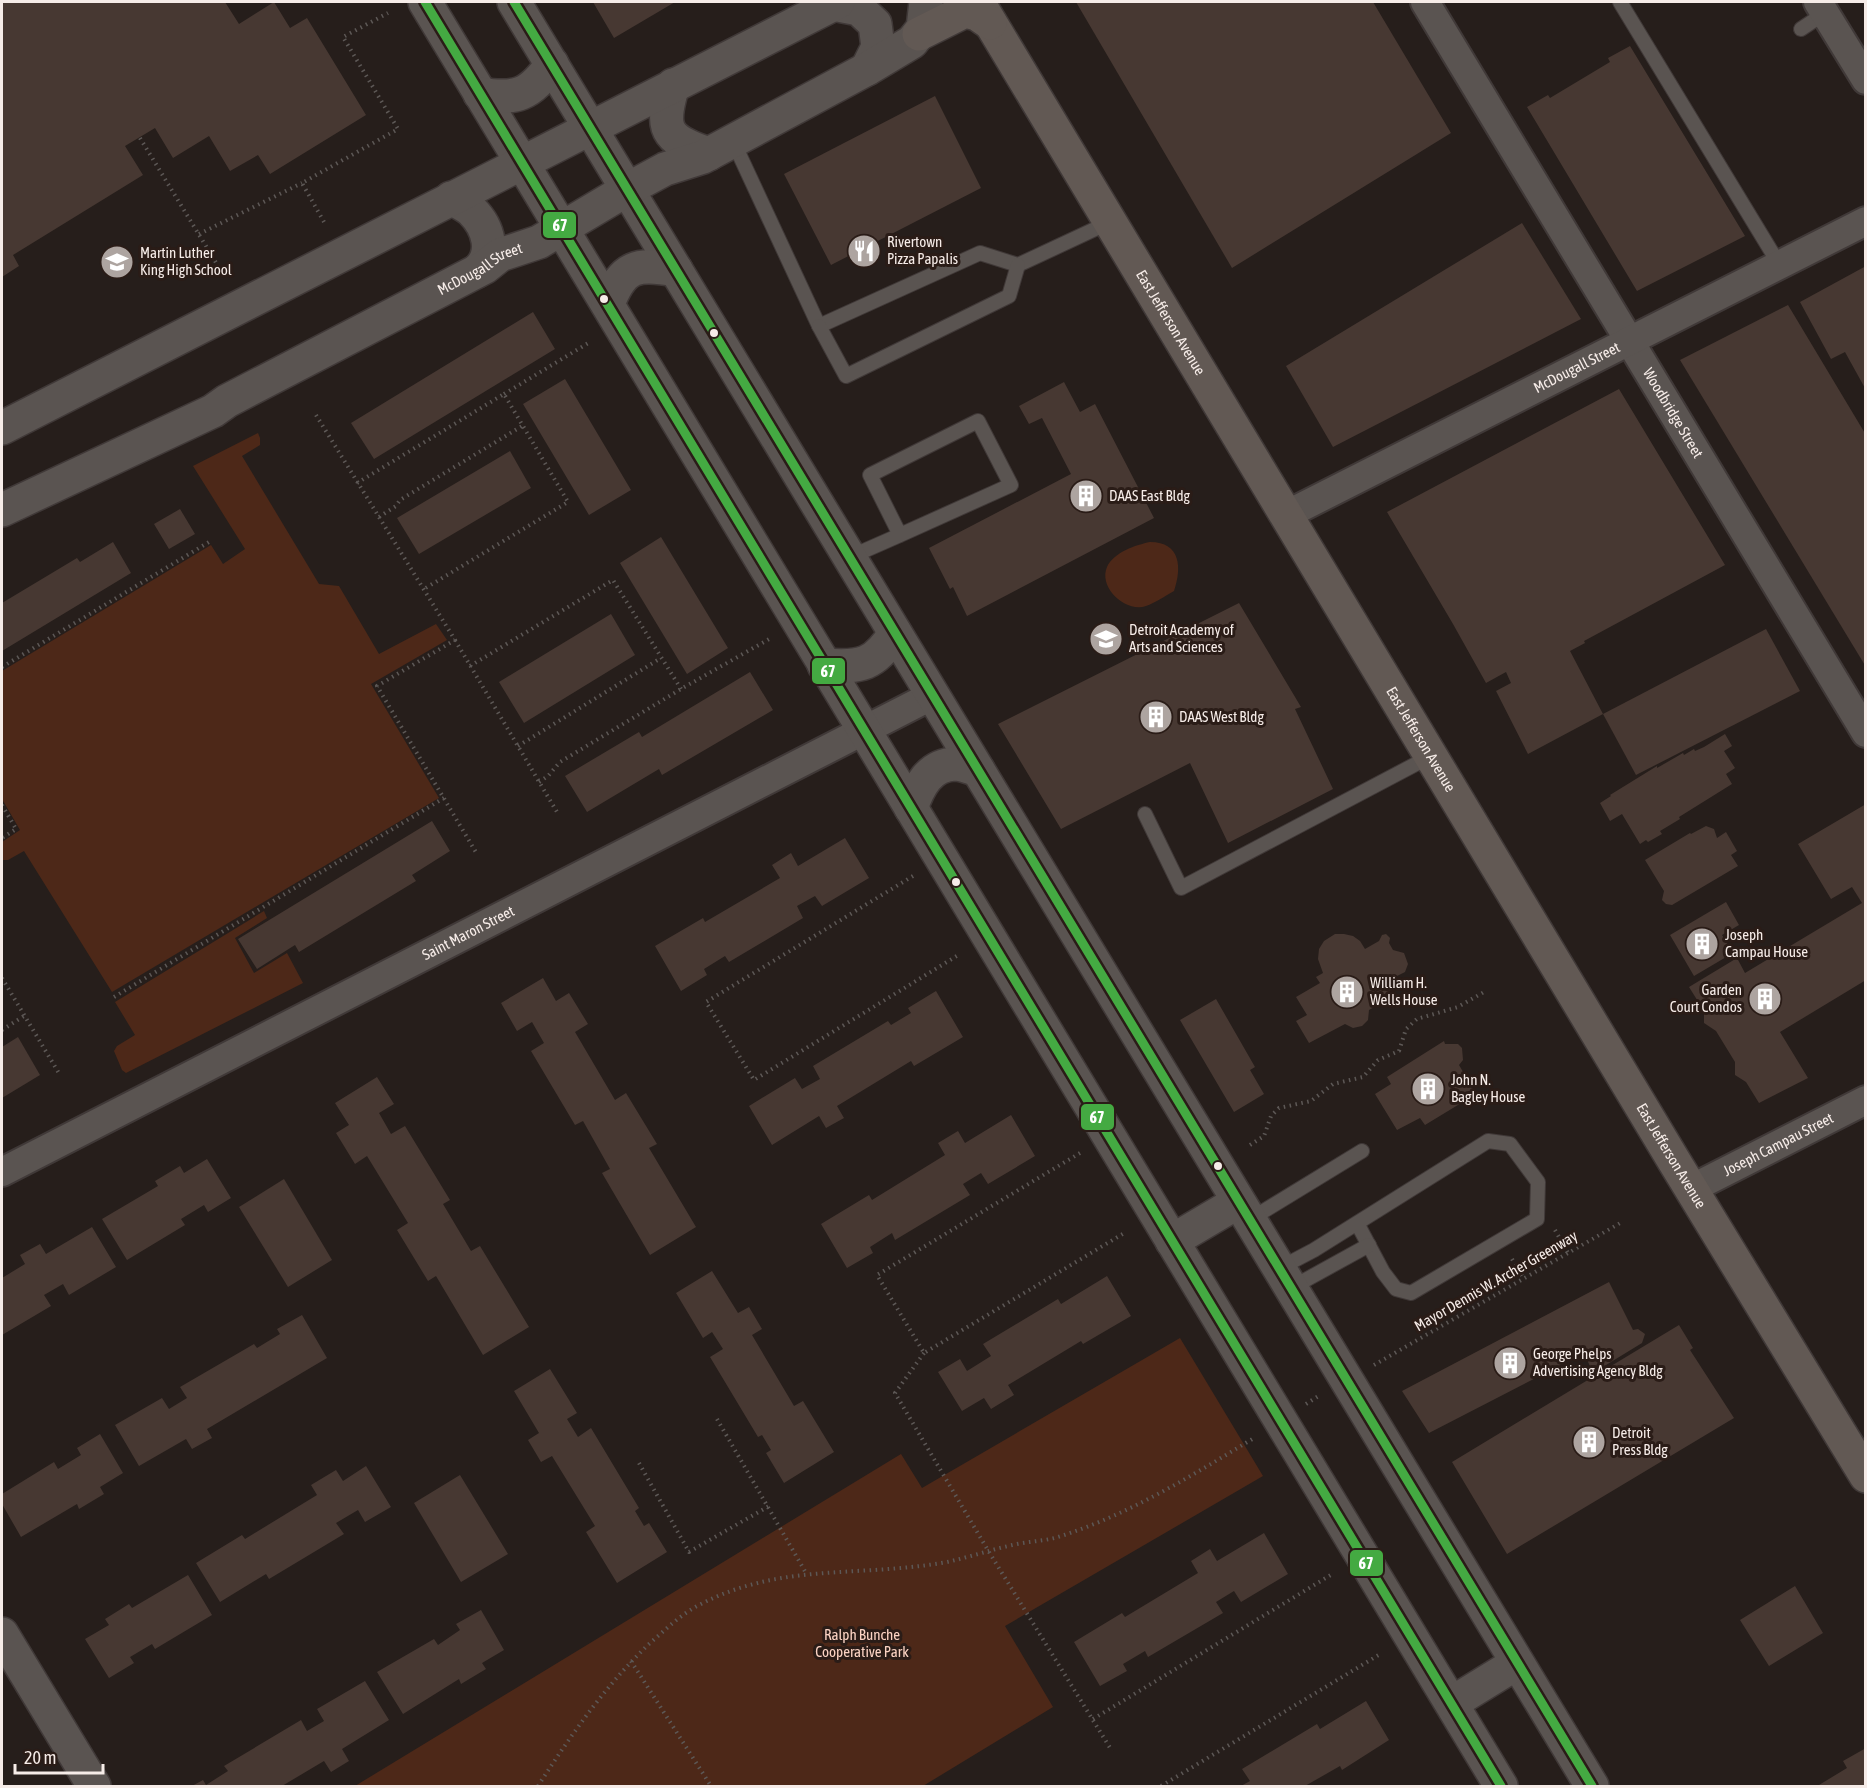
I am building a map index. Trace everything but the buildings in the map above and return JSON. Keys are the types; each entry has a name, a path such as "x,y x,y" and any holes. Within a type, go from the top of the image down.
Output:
{"main road":[{"path":"919,34 965,11 977,14 984,12"},
{"name":"East Jefferson Avenue","path":"984,12 1866,1476"}],"street":[{"path":"425,2 1501,1786"},
{"path":"514,2 1592,1786"},
{"path":"2,428 834,2 859,9 875,24 878,47 867,69"},
{"path":"919,34 926,16 926,2"},
{"name":"Woodbridge Street","path":"1425,2 1866,733"},
{"path":"1821,7 1866,80"},
{"name":"McDougall Street","path":"2,510 213,411 226,400 477,271 500,255 539,242 665,169 721,148 867,69 912,42 919,34"},
{"path":"480,94 504,98 522,94 540,81 552,64"},
{"path":"674,85 666,111 668,131 683,145 721,148"},
{"path":"451,198 471,209 484,225 489,242 489,255 485,264 477,271"},
{"name":"McDougall Street","path":"1286,515 1866,220"},
{"path":"608,304 615,285 632,269 652,266 676,270"},
{"path":"824,665 846,666 866,663 884,651 895,633"},
{"name":"Saint Maron Street","path":"2,1172 933,695"},
{"path":"911,808 919,786 937,768 957,764 978,770"},
{"name":"Joseph Campau Street","path":"1691,1189 1866,1100"},
{"path":"1172,1241 1244,1211"},
{"path":"2,1634 94,1786"},
{"path":"1452,1703 1517,1663"}],"lane":[{"path":"1620,2 1779,264"},
{"path":"1801,29 1821,7"},
{"path":"721,148 846,376 1009,296 1018,265"},
{"path":"819,326 980,253 1018,265 1110,222"},
{"path":"850,558 1011,485 978,421 870,474 900,535"},
{"path":"1145,814 1181,888 1431,756"},
{"path":"1285,1279 1357,1223 1488,1141 1510,1144 1538,1182 1537,1219 1411,1293 1396,1289 1383,1272 1357,1223"},
{"path":"1244,1211 1362,1151"},
{"path":"1285,1279 1369,1245"}],"path":[{"path":"199,234 302,183 399,129 343,37 388,13"},
{"path":"140,138 223,274"},
{"path":"302,183 324,222"},
{"path":"357,483 590,342"},
{"path":"424,589 568,502 504,394"},
{"path":"316,415 424,589 557,812"},
{"path":"379,517 396,506 400,500 522,426"},
{"path":"2,667 209,542"},
{"path":"470,666 613,580 681,688"},
{"path":"539,782 548,776 560,762 681,688 771,638"},
{"path":"454,640 377,686 477,855"},
{"path":"518,746 661,658"},
{"path":"114,997 444,798"},
{"path":"2,805 16,829 2,838"},
{"path":"913,876 706,1002 754,1080 960,954"},
{"path":"2,978 4,988 60,1075"},
{"path":"1250,1145 1264,1136 1272,1116 1279,1108 1311,1101 1333,1084 1366,1075 1378,1060 1399,1051 1406,1029 1417,1019 1458,1007 1484,992"},
{"path":"2,1030 24,1016"},
{"path":"924,1353 877,1275 1080,1153"},
{"name":"Mayor Dennis W. Archer Greenway","path":"1382,1361 1622,1222"},
{"path":"1112,1751 989,1552 895,1392 924,1353 1126,1232"},
{"path":"1302,1407 1324,1393"},
{"path":"717,1419 806,1573"},
{"path":"538,1786 597,1700 631,1661 667,1627 699,1606 743,1586 806,1573 899,1569 948,1562 1016,1544 1058,1537 1164,1492 1259,1435"},
{"path":"639,1463 689,1552 769,1506"},
{"path":"1093,1719 1334,1573"},
{"path":"1161,1786 1382,1653"},
{"path":"631,1661 711,1786"}],"green space":[{"path":"258,433 260,445 242,456 319,584 339,586 379,654 436,624 447,640 371,684 439,798 112,992 24,851 8,860 2,860 2,842 20,830 2,799 2,671 211,545 223,564 245,549 193,466"},
{"path":"1150,542 1168,546 1173,551 1178,565 1177,582 1174,591 1156,601 1146,606 1130,606 1122,602 1110,590 1106,583 1107,567 1120,553"},
{"path":"264,911 267,918 235,938 254,973 287,953 303,983 126,1073 122,1070 114,1051 117,1046 135,1035 115,1002"},
{"name":"Ralph Bunche Cooperative Park","path":"1180,1338 1263,1476 1005,1626 1053,1707 923,1786 355,1786 901,1454 922,1488"}],"transit line":[{"name":"67","path":"425,2 1501,1786"},
{"name":"67","path":"514,2 1592,1786"}],"place":[{"name":"Rivertown Pizza Papalis","path":"864,251"},
{"name":"Martin Luther King High School","path":"117,262"},
{"name":"DAAS East Bldg","path":"1086,496"},
{"name":"Detroit Academy of Arts and Sciences","path":"1106,639"},
{"name":"DAAS West Bldg","path":"1156,717"},
{"name":"Joseph Campau House","path":"1702,944"},
{"name":"William H. Wells House","path":"1347,992"},
{"name":"Garden Court Condos","path":"1765,999"},
{"name":"John N. Bagley House","path":"1428,1089"},
{"name":"George Phelps Advertising Agency Bldg","path":"1510,1363"},
{"name":"Detroit Press Bldg","path":"1589,1442"}]}
